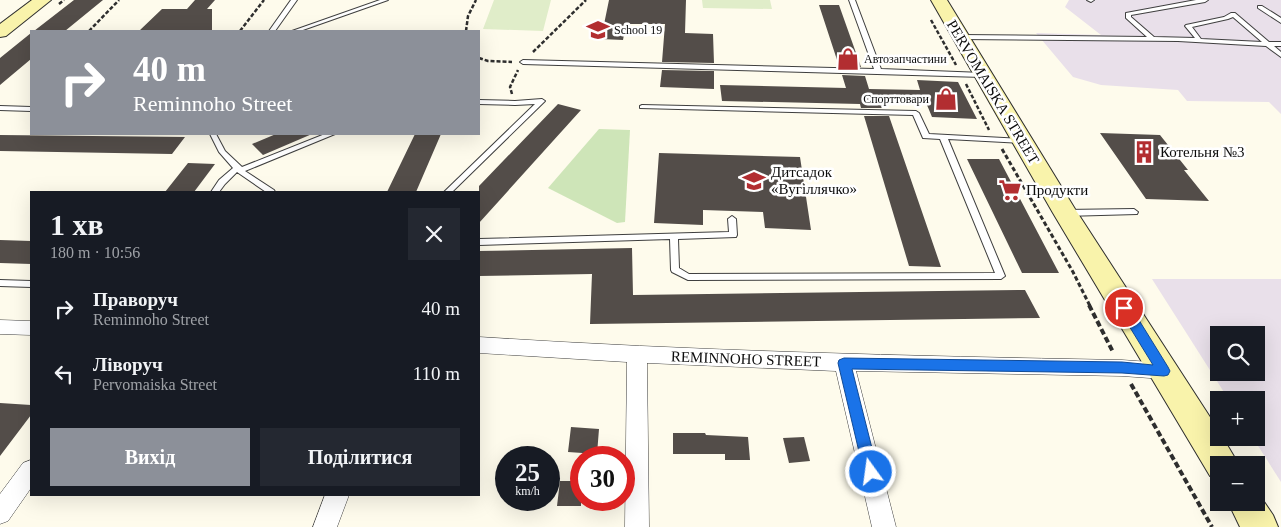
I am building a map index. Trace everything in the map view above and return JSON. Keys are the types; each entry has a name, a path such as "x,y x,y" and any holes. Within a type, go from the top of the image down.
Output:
{"main road":[{"path":"0,32 43,0"},
{"name":"PERVOMAISKA STREET","path":"934,9 961,37 972,75 1021,141 1216,456"},
{"path":"1250,511 1260,527"}],"street":[{"path":"0,327 30,328"},
{"name":"REMINNOHO STREET","path":"480,344 637,355 844,363 1122,368 1164,371"},
{"path":"636,527 637,355"},
{"path":"844,363 884,527"},
{"path":"0,513 30,471"},
{"path":"325,527 337,496"}],"lane":[{"path":"273,30 294,0"},
{"path":"298,30 385,0"},
{"path":"852,0 878,71"},
{"path":"1152,38 1128,18 1128,14 1205,0"},
{"path":"1260,7 1281,21"},
{"path":"1199,40 1188,26 1226,18 1233,14 1281,56"},
{"path":"961,37 1152,38 1281,44"},
{"path":"523,62 972,75"},
{"path":"449,191 542,101 515,103 480,102"},
{"path":"0,108 30,109"},
{"path":"642,108 916,113 926,136 1021,141"},
{"path":"213,135 217,146 251,181 269,191"},
{"path":"217,191 222,182 239,168 328,135"},
{"path":"674,236 675,270 688,277 1001,276 943,137"},
{"path":"1065,213 1134,212"},
{"path":"480,242 733,235 732,219"},
{"path":"0,283 30,284"}],"path":[{"path":"89,30 119,0"},
{"path":"241,30 264,0"},
{"path":"466,30 468,16 476,0"},
{"path":"515,103 510,87 523,62 586,0"},
{"path":"934,9 972,75 994,139 1007,156 1073,272 1122,368 1212,527"},
{"path":"480,58 488,61 523,62"}],"shaded area":[{"path":"1069,0 1281,0 1281,114 1269,102 1187,101 1178,90 1101,85 1073,77 1036,33 1101,35 1065,7"},
{"path":"1152,279 1281,279 1281,482 1258,446 1265,446 1265,391 1223,391 1217,381 1265,381 1265,326 1210,326 1210,370"}],"green space":[{"path":"494,0 551,0 543,31 483,29"},
{"path":"702,0 770,0 772,9 703,8"},
{"path":"599,129 630,130 625,222 617,223 548,188"}],"building":[{"path":"74,0 103,0 66,30 35,30"},
{"path":"195,0 215,0 207,9 212,9 212,30 140,30 162,9 187,9"},
{"name":"School 19","path":"609,0 686,0 685,33 713,34 714,63 662,62 665,24 626,24 623,40 601,39"},
{"path":"819,5 839,5 861,67 839,66"},
{"path":"30,34 30,60 0,85 0,58"},
{"path":"662,70 714,71 714,89 660,87"},
{"path":"842,75 865,76 869,89 920,90 917,80 958,82 977,119 932,117 927,105 885,104 887,108 861,108 860,104 722,101 720,85 846,88"},
{"path":"558,104 581,110 480,222 479,186"},
{"path":"864,116 889,116 941,267 909,266"},
{"name":"Котельня №3","path":"1100,133 1160,135 1188,170 1184,170 1209,201 1146,199"},
{"path":"0,135 185,137 172,154 0,151"},
{"path":"274,135 310,135 263,155 252,144"},
{"path":"415,135 441,135 416,191 387,191"},
{"path":"659,153 800,157 811,230 765,228 763,212 703,210 703,225 654,223"},
{"path":"967,159 999,159 1059,273 1022,273"},
{"path":"188,163 215,164 195,191 166,191"},
{"path":"0,240 30,241 30,264 0,263"},
{"path":"632,248 633,295 1025,290 1040,318 590,324 592,274 480,276 480,251"},
{"path":"0,403 30,405 30,416 0,456"},
{"path":"571,427 599,429 598,446 570,446 570,452 568,452"},
{"path":"673,433 705,433 706,435 748,437 750,460 725,460 725,454 673,454"},
{"path":"804,437 810,461 789,463 783,438"},
{"path":"560,481 570,481 570,506 560,506"}],"place":[{"name":"School 19","path":"598,30"},
{"name":"Автозапчастини","path":"848,59"},
{"name":"Спорттовари","path":"946,99"},
{"name":"Котельня №3","path":"1144,152"},
{"name":"Дитсадок «Вугіллячко»","path":"754,181"},
{"name":"Продукти","path":"1010,190"}],"route":[{"path":"871,472 844,363 1122,368 1164,371 1124,308"}]}
